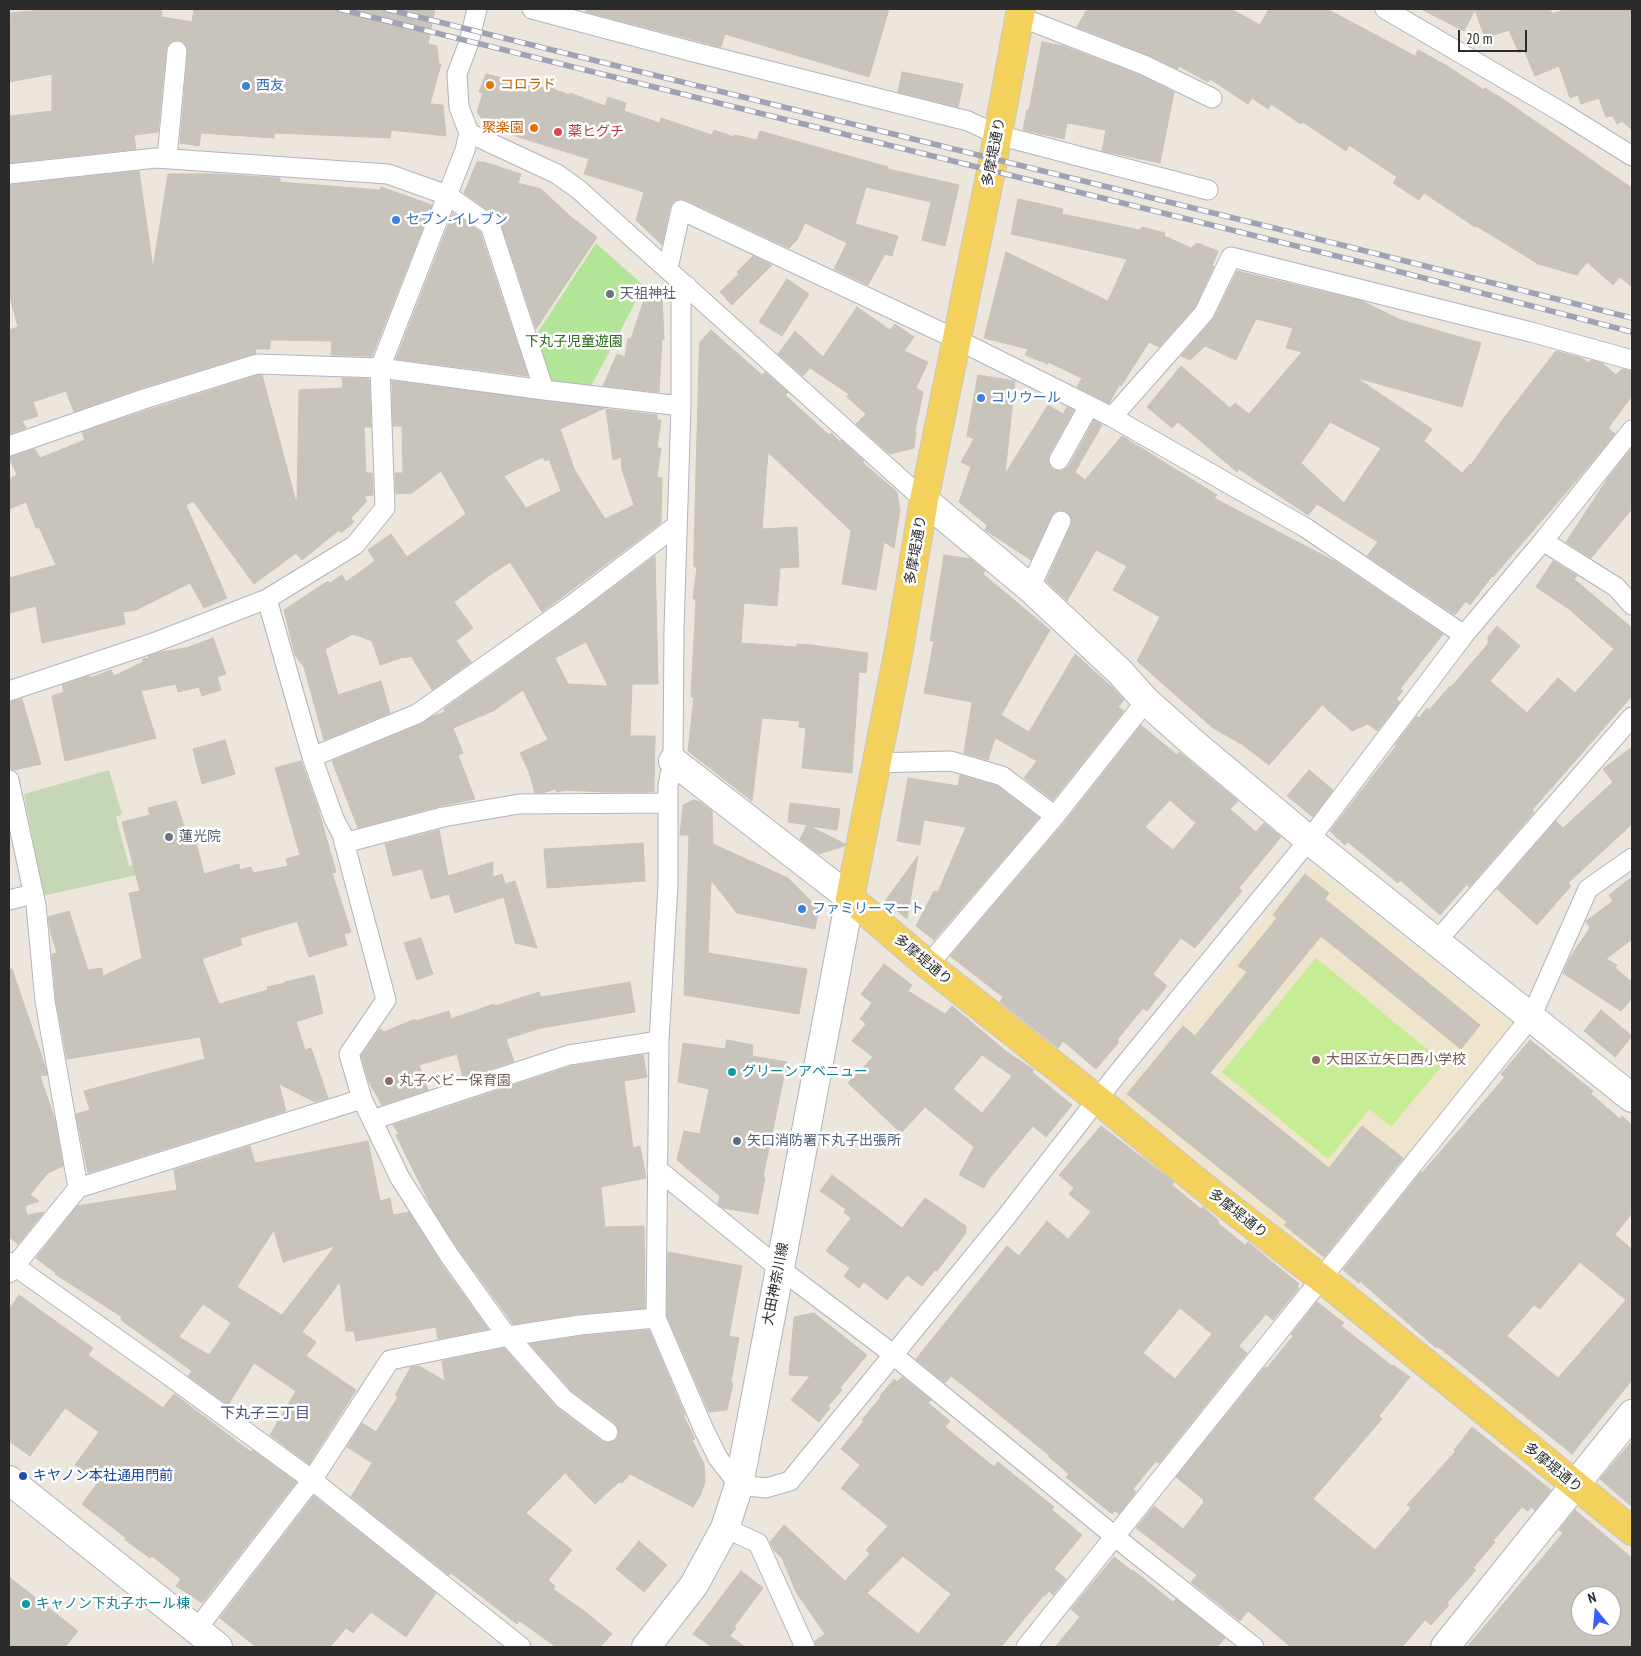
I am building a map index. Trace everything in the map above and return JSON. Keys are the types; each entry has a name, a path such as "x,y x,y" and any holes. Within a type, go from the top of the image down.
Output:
{"main road":[{"name":"多摩堤通り","path":"1021,13 924,500 899,648 850,898 928,965 1400,1342 1632,1531"}],"street":[{"path":"9,691 153,643 267,599 356,545 385,508 380,368 466,150 469,133 459,107 457,74 469,42 477,9"},
{"path":"532,9 968,121 998,135 1208,190"},
{"path":"1385,9 1628,149"},
{"path":"1021,13 1144,65 1212,98"},
{"path":"167,158 177,51"},
{"path":"469,133 556,174 578,189 924,500 1030,588 1120,672 1146,701 1192,742 1309,840 1632,1098"},
{"path":"9,174 167,158 388,174 447,195 490,225 544,390"},
{"path":"668,268 681,210 956,339 1112,417 1464,635"},
{"path":"1112,417 1204,312 1231,257 1522,329 1632,360"},
{"path":"687,286 681,295 681,406 673,761 668,785 668,884 659,1041 656,1318 711,1444 718,1458 739,1486 766,1488 790,1481 1006,1218 1098,1100 1309,840 1464,635 1543,541 1632,430"},
{"path":"9,446 144,399 257,364 380,368 681,406"},
{"path":"1059,460 1089,406"},
{"path":"1030,588 1061,521"},
{"path":"312,757 417,714 573,604 677,525"},
{"path":"1543,541 1616,587 1632,605"},
{"path":"267,599 312,757 344,843 386,1000 349,1054 362,1099 400,1178 449,1255 501,1328 564,1400 608,1432"},
{"path":"928,965 1055,816 1146,701"},
{"path":"1436,942 1632,717"},
{"path":"673,761 850,898"},
{"path":"876,763 951,761 1002,776 1055,816"},
{"path":"9,780 33,894 45,1001 78,1188"},
{"path":"344,843 443,817 519,804 668,803"},
{"path":"1026,1647 1531,1017 1588,889 1632,858"},
{"path":"9,900 33,894"},
{"name":"大田神奈川線","path":"646,1647 694,1585 724,1528 739,1486 850,898"},
{"path":"372,1120 570,1055 659,1041"},
{"path":"362,1099 78,1188 11,1268 164,1372 312,1480 520,1647"},
{"path":"657,1169 779,1268 893,1355 1254,1647"},
{"path":"196,1630 312,1480 390,1360 580,1324 656,1318"},
{"path":"1445,1647 1632,1414"},
{"path":"9,1480 218,1647"},
{"path":"724,1528 758,1543 805,1647"}],"shaded area":[{"name":"大田区立矢口西小学校","path":"1310,863 1511,1024 1327,1259 1321,1260 1120,1097"}],"green space":[{"name":"下丸子児童遊園","path":"596,243 644,286 590,388 548,384 534,338"},
{"path":"109,770 122,814 116,817 129,866 142,863 145,873 43,896 24,794"},
{"path":"1316,958 1444,1063 1391,1127 1370,1109 1328,1159 1222,1072"}],"building":[{"path":"54,9 161,9 162,17 192,22 194,9 435,9 428,44 437,46 439,64 441,64 430,104 443,105 446,136 391,130 390,138 274,133 274,138 201,133 199,146 180,143 188,52 184,42 178,40 168,44 166,50 158,132 134,135 136,149 9,163 9,116 52,111 52,74 9,82 10,13"},
{"path":"586,9 889,9 869,77 725,34 721,47 586,12"},
{"path":"1087,9 1231,9 1260,25 1269,9 1327,9 1415,56 1418,50 1444,64 1484,90 1485,88 1503,99 1632,188 1632,287 1620,277 1613,285 1587,262 1577,275 1538,264 1475,227 1424,193 1419,200 1393,183 1397,177 1349,145 1346,151 1303,122 1301,124 1271,104 1268,109 1252,98 1248,104 1210,79 1208,82 1179,66 1178,69 1077,27"},
{"path":"1421,9 1550,9 1552,14 1567,9 1632,9 1632,130 1622,121 1617,124 1613,116 1606,117 1599,98 1581,104 1578,95 1570,98 1559,66 1535,76 1524,50 1519,53 1509,30 1485,38 1475,10 1464,31"},
{"path":"1042,42 1063,46 1140,75 1174,92 1160,163 1102,151 1106,130 1067,123 1064,139 1023,130 1027,110 1029,110"},
{"path":"902,72 963,84 958,107 898,92"},
{"path":"486,74 548,89 548,87 605,106 608,97 626,103 624,111 660,123 661,118 712,135 714,130 734,137 735,135 757,140 760,131 888,167 888,169 959,185 945,246 922,240 931,202 866,187 855,224 898,236 892,256 885,254 868,285 834,269 847,243 805,223 797,240 789,248 686,200 680,199 674,201 670,207 662,245 636,220 644,192 584,174 589,159 509,134 485,123 477,112 483,93 479,92"},
{"path":"477,162 484,162 521,174 518,183 541,189 570,216 597,237 536,329 500,221 464,193"},
{"path":"139,171 153,268 168,174 217,174 280,178 280,182 380,190 381,187 432,205 372,356 331,355 332,341 270,340 270,349 255,349 256,353 141,388 74,412 66,391 33,402 38,416 22,421 26,428 9,434 9,330 18,327 9,293 9,185"},
{"path":"1018,199 1063,209 1062,214 1140,230 1142,227 1165,233 1164,236 1191,248 1197,243 1218,251 1212,266 1214,266 1195,307 1159,347 1149,342 1109,403 1077,387 1082,378 1048,362 1048,364 1025,355 1028,349 984,338 1006,252 1108,301 1127,259 1011,234"},
{"path":"453,213 453,218 455,214 480,232 528,376 396,359"},
{"path":"753,256 772,265 732,305 720,292 739,274 737,272"},
{"path":"1237,271 1362,301 1401,320 1481,343 1462,407 1357,378 1432,429 1424,441 1462,473 1471,465 1503,419 1556,351 1582,358 1589,363 1591,360 1602,363 1616,375 1622,369 1632,371 1632,396 1608,428 1615,434 1492,576 1470,605 1466,601 1455,615 1367,556 1378,542 1317,504 1308,515 1239,469 1237,472 1178,422 1172,428 1147,407 1181,366 1230,408 1235,403 1249,414 1302,352 1286,348 1293,328 1256,319 1236,360 1205,346 1190,360 1181,356 1214,318","holes":["1330,422 1381,448 1344,503 1301,463"]},
{"path":"787,279 809,294 782,336 759,322"},
{"path":"647,291 662,297 664,340 662,339 659,392 603,386 617,354 625,357 628,338 631,339"},
{"path":"857,307 890,330 895,324 914,337 904,351 928,362 916,388 923,392 915,431 914,448 890,454 856,424 866,414 847,397 849,394 810,368 803,376 778,354 795,331 823,357"},
{"path":"711,330 762,375 765,372 788,392 785,395 829,435 831,433 840,442 841,440 864,461 862,462 897,492 900,510 894,548 884,542 876,590 842,584 851,531 768,452 762,529 797,527 799,567 780,568 777,606 744,603 741,643 797,647 797,644 812,645 868,653 866,673 859,672 852,773 802,768 806,728 799,727 800,721 762,718 752,801 688,751 694,697 691,697 696,599 693,599 697,567 694,567 694,551 699,358 700,342"},
{"path":"262,375 296,502 299,390 343,388 342,378 369,379 371,427 364,427 366,473 372,473 373,495 364,496 367,501 351,518 354,522 341,533 339,530 302,560 296,553 254,584 193,501 186,505 227,598 204,608 190,583 136,610 123,612 125,624 42,643 36,606 9,613 9,578 56,565 39,527 36,528 26,502 9,509 9,479 17,475 9,457 35,449 40,458 85,440 82,432"},
{"path":"978,375 1015,381 1005,474 1048,405 1063,414 1067,407 1074,410 1049,455 1048,461 1053,470 1060,471 1069,466 1094,420 1102,425 1075,472 1085,480 1122,436 1217,495 1214,498 1336,562 1443,634 1400,689 1403,691 1396,699 1400,702 1377,731 1368,724 1352,731 1322,705 1269,765 1243,745 1213,728 1137,661 1160,617 1113,590 1127,566 1096,550 1067,601 1046,581 1071,525 1072,520 1066,511 1060,510 1051,516 1031,560 985,530 987,525 959,502 971,467 961,462 974,439 967,436"},
{"path":"392,381 605,408 560,429 575,471 605,519 634,505 622,470 621,457 613,460 606,409 657,415 657,420 661,420 657,448 661,448 657,477 662,478 661,523 542,612 510,562 490,575 454,602 473,628 456,641 471,662 432,690 411,656 380,665 372,641 353,634 325,649 338,695 381,681 390,713 324,740 304,667 295,655 284,610 328,581 330,583 342,575 346,582 375,561 368,550 391,534 407,557 466,514 441,471 412,493 396,494 395,473 403,473 402,426 393,426","holes":["543,457 545,461 549,459 561,491 526,508 504,476"]},
{"path":"1632,448 1632,509 1591,558 1566,542 1608,478"},
{"path":"944,555 971,559 985,571 983,574 1050,630 1001,715 1029,732 1075,654 1124,700 1118,707 1124,711 1053,800 1024,778 1037,761 995,738 988,760 964,753 972,702 924,693 934,641 930,641"},
{"path":"655,556 658,684 632,684 630,736 655,736 654,792 566,790 557,792 555,789 543,793 535,793 529,772 520,753 548,740 523,690 493,711 453,728 463,753 458,755 475,799 440,806 358,828 332,761 445,712 444,709 579,613","holes":["586,642 608,686 568,684 555,658"]},
{"path":"1553,561 1577,576 1574,579 1632,628 1632,696 1532,810 1534,812 1469,887 1467,884 1440,915 1400,880 1398,883 1348,842 1345,845 1330,831 1417,716 1419,718 1427,708 1429,710 1451,687 1488,644 1488,637 1497,626 1520,646 1490,681 1527,713 1558,678 1575,693 1614,649 1569,609 1536,587"},
{"path":"213,638 226,674 217,677 221,690 202,696 199,687 178,692 176,684 141,691 156,738 65,761 52,696 64,692 62,685 89,676 90,678 111,670 114,676 143,662 143,659 149,658 148,656 186,648"},
{"path":"22,699 41,764 14,770 9,769 9,702"},
{"path":"1141,725 1177,755 1179,752 1238,801 1230,809 1256,832 1264,823 1281,837 1239,888 1242,891 1195,948 1181,938 1153,974 1167,986 1147,1011 1143,1008 1117,1040 1119,1042 1096,1069 1063,1041 1058,1048 1000,1002 1003,997 950,956 1064,823","holes":["1170,800 1196,823 1173,850 1145,827"]},
{"path":"225,740 235,774 202,784 193,749"},
{"path":"1632,747 1632,824 1568,883 1571,886 1537,925 1497,889 1556,821 1563,828 1613,782 1603,769"},
{"path":"301,761 317,805 336,872 332,873 351,932 344,934 347,945 309,957 297,921 240,938 242,945 202,959 219,1004 268,990 267,987 314,975 323,1013 296,1022 305,1050 311,1048 328,1098 315,1102 279,1084 286,1111 88,1173 76,1114 90,1110 84,1091 205,1059 200,1037 67,1059 56,1000 52,954 57,953 48,917 69,911 88,970 102,968 103,976 142,958 129,893 140,891 122,822 150,815 148,808 176,801 186,832 193,830 204,874 239,864 240,870 251,867 253,873 288,866 286,859 300,855 275,768"},
{"path":"1309,770 1333,790 1313,817 1287,796"},
{"path":"960,775 997,786 1039,818 934,940 916,926 934,891 938,892 966,827 924,820 920,845 897,841 908,778 958,786"},
{"path":"694,800 712,811 713,844 788,878 819,909 815,929 737,913 711,880 708,953 807,969 799,1014 684,995 689,835 680,835 683,805"},
{"path":"790,803 840,809 837,830 809,826 845,844 844,846 819,854 802,841 800,839 807,825 788,822"},
{"path":"439,830 448,876 493,862 493,877 502,874 505,884 515,881 537,948 515,943 504,897 455,913 449,894 431,899 422,869 393,876 385,844"},
{"path":"643,843 645,881 547,888 544,849"},
{"path":"918,856 907,919 885,901"},
{"path":"1305,874 1329,893 1325,899 1480,1025 1461,1049 1321,936 1210,1073 1329,1168 1362,1126 1403,1158 1324,1257 1284,1225 1287,1222 1127,1094 1183,1026 1195,1036 1247,972 1238,966 1277,918 1273,915"},
{"path":"1632,877 1632,939 1606,959 1617,965 1615,968 1632,982 1632,998 1621,1011 1563,973 1571,956 1590,928 1586,921 1613,901 1609,895"},
{"path":"421,938 433,974 417,980 404,943"},
{"path":"884,964 912,985 908,991 945,1014 952,1006 1007,1052 1034,1070 1032,1072 1072,1105 1046,1137 1033,1126 989,1179 984,1188 959,1175 974,1147 925,1107 901,1133 848,1083 873,1057 852,1041 866,1024 860,1019 872,1003 861,994","holes":["982,1055 1012,1076 982,1113 953,1089"]},
{"path":"12,969 46,1069 47,1075 40,1076 55,1120 63,1166 48,1173 30,1195 39,1201 25,1206 27,1215 44,1212 18,1244 9,1237 9,970"},
{"path":"630,982 635,1012 541,1028 506,1039 514,1061 463,1078 457,1054 419,1065 428,1090 382,1105 369,1082 361,1056 380,1029 384,1032 415,1019 416,1021 449,1011 451,1019 494,1004 495,1006 539,992 541,997"},
{"path":"1601,1010 1632,1036 1615,1057 1584,1031"},
{"path":"727,1040 753,1045 752,1056 787,1062 763,1177 765,1177 758,1214 723,1208 718,1204 720,1196 677,1160 684,1131 700,1134 709,1089 678,1082 683,1043 725,1049"},
{"path":"1530,1040 1593,1091 1591,1094 1620,1119 1622,1116 1632,1125 1632,1213 1615,1235 1632,1249 1632,1380 1572,1454 1437,1346 1436,1348 1360,1281 1359,1283 1343,1270 1421,1172 1505,1077 1501,1074","holes":["1580,1262 1626,1300 1558,1378 1507,1336 1534,1305 1540,1309"]},
{"path":"643,1055 647,1077 624,1081 633,1148 640,1146 646,1178 601,1187 605,1227 644,1226 645,1308 579,1314 513,1324 458,1249 432,1208 396,1135 399,1134 393,1125 572,1066"},
{"path":"1101,1126 1174,1182 1172,1185 1201,1209 1203,1207 1219,1221 1218,1223 1245,1245 1248,1242 1299,1284 1297,1286 1299,1288 1273,1320 1266,1314 1239,1346 1247,1353 1159,1463 1156,1461 1133,1489 1136,1492 1119,1514 1115,1511 1112,1514 1066,1477 1069,1474 1050,1456 951,1376 945,1383 916,1359 1007,1246 1019,1256 1047,1221 1068,1239 1091,1212 1069,1194 1074,1188 1059,1175","holes":["1180,1308 1212,1334 1175,1379 1143,1353"]},
{"path":"368,1141 380,1201 390,1198 393,1215 409,1212 440,1262 488,1329 438,1339 436,1327 356,1341 354,1331 346,1331 340,1282 302,1332 316,1342 306,1356 356,1390 309,1464 270,1435 296,1391 254,1363 228,1405 188,1376 192,1371 121,1320 122,1317 55,1274 36,1258 77,1206 177,1190 174,1170 250,1146 255,1163","holes":["274,1230 283,1262 335,1246 282,1315 237,1287","203,1304 231,1323 209,1355 179,1337"]},
{"path":"832,1175 902,1228 925,1198 966,1226 966,1233 937,1271 935,1270 922,1286 907,1275 887,1300 864,1282 859,1288 844,1276 850,1268 826,1251 851,1218 844,1212 846,1209 820,1191"},
{"path":"668,1252 742,1266 729,1336 739,1338 727,1410 709,1412 667,1316"},
{"path":"19,1295 93,1348 88,1355 163,1408 174,1394 251,1452 252,1450 296,1482 202,1603 176,1586 181,1579 152,1556 150,1558 125,1540 126,1538 82,1504 99,1481 75,1465 99,1432 65,1408 30,1456 9,1441 9,1310"},
{"path":"1317,1302 1344,1323 1341,1326 1392,1366 1410,1377 1379,1416 1382,1419 1313,1499 1375,1550 1411,1508 1407,1505 1456,1451 1454,1450 1472,1427 1551,1490 1535,1510 1531,1507 1528,1511 1522,1507 1493,1541 1495,1542 1473,1568 1476,1570 1447,1603 1449,1605 1431,1625 1425,1620 1402,1647 1291,1647 1248,1611 1240,1621 1191,1582 1197,1575 1136,1528 1154,1506 1183,1529 1204,1500 1176,1477 1265,1367 1267,1368 1293,1336 1291,1334"},
{"path":"814,1313 867,1355 840,1388 842,1390 828,1406 830,1408 819,1422 791,1400 810,1376 789,1375 794,1317"},
{"path":"649,1330 685,1415 683,1415 695,1439 692,1440 704,1464 705,1482 700,1496 693,1507 630,1474 622,1483 619,1482 595,1504 565,1473 526,1513 572,1550 548,1580 555,1586 553,1589 612,1634 600,1647 556,1647 520,1621 517,1624 451,1573 449,1575 351,1497 372,1463 347,1447 362,1423 376,1432 398,1397 395,1395 411,1367 419,1366 445,1381 442,1361 504,1348 557,1408 606,1443 617,1439 619,1434 615,1423 572,1391 530,1344 581,1336"},
{"path":"902,1377 931,1400 928,1403 950,1421 945,1427 994,1467 998,1462 1054,1507 1052,1510 1082,1535 1054,1569 1066,1579 1053,1595 1049,1591 1044,1595 1001,1647 816,1647 815,1641 825,1634 796,1592 782,1558 774,1550 770,1542 784,1525 845,1581 870,1554 866,1550 888,1526 841,1488 860,1465 841,1449 894,1379 897,1382","holes":["903,1556 951,1594 918,1634 867,1593"]},
{"path":"1632,1441 1632,1507 1600,1479"},
{"path":"314,1496 436,1593 406,1637 371,1612 353,1633 346,1628 330,1647 256,1647 220,1618"},
{"path":"1575,1510 1632,1558 1632,1647 1467,1647 1563,1533 1559,1530"},
{"path":"639,1541 667,1565 644,1592 616,1569"},
{"path":"1114,1557 1173,1602 1176,1599 1225,1638 1217,1647 1055,1647 1080,1617 1071,1609"},
{"path":"741,1571 763,1588 734,1627 736,1628 730,1636 745,1647 712,1647 693,1634"},
{"name":"キャノン下丸子ホール棟","path":"9,1577 78,1631 65,1647 9,1647"}],"railway":[{"path":"339,9 1389,269 1632,332"},
{"path":"386,9 1632,318"}],"place":[{"name":"コロラド","path":"490,85"},
{"name":"西友","path":"246,86"},
{"name":"聚楽園","path":"534,128"},
{"name":"薬ヒグチ","path":"558,132"},
{"name":"セブン-イレブン","path":"396,220"},
{"name":"天祖神社","path":"610,294"},
{"name":"コリウール","path":"981,398"},
{"name":"蓮光院","path":"169,837"},
{"name":"ファミリーマート","path":"802,909"},
{"name":"大田区立矢口西小学校","path":"1316,1060"},
{"name":"グリーンアベニュー","path":"732,1072"},
{"name":"丸子ベビー保育園","path":"389,1081"},
{"name":"矢口消防署下丸子出張所","path":"737,1141"},
{"name":"キヤノン本社通用門前","path":"23,1476"},
{"name":"キャノン下丸子ホール棟","path":"26,1604"}],"district":[{"name":"下丸子三丁目","path":"265,1414"}]}
